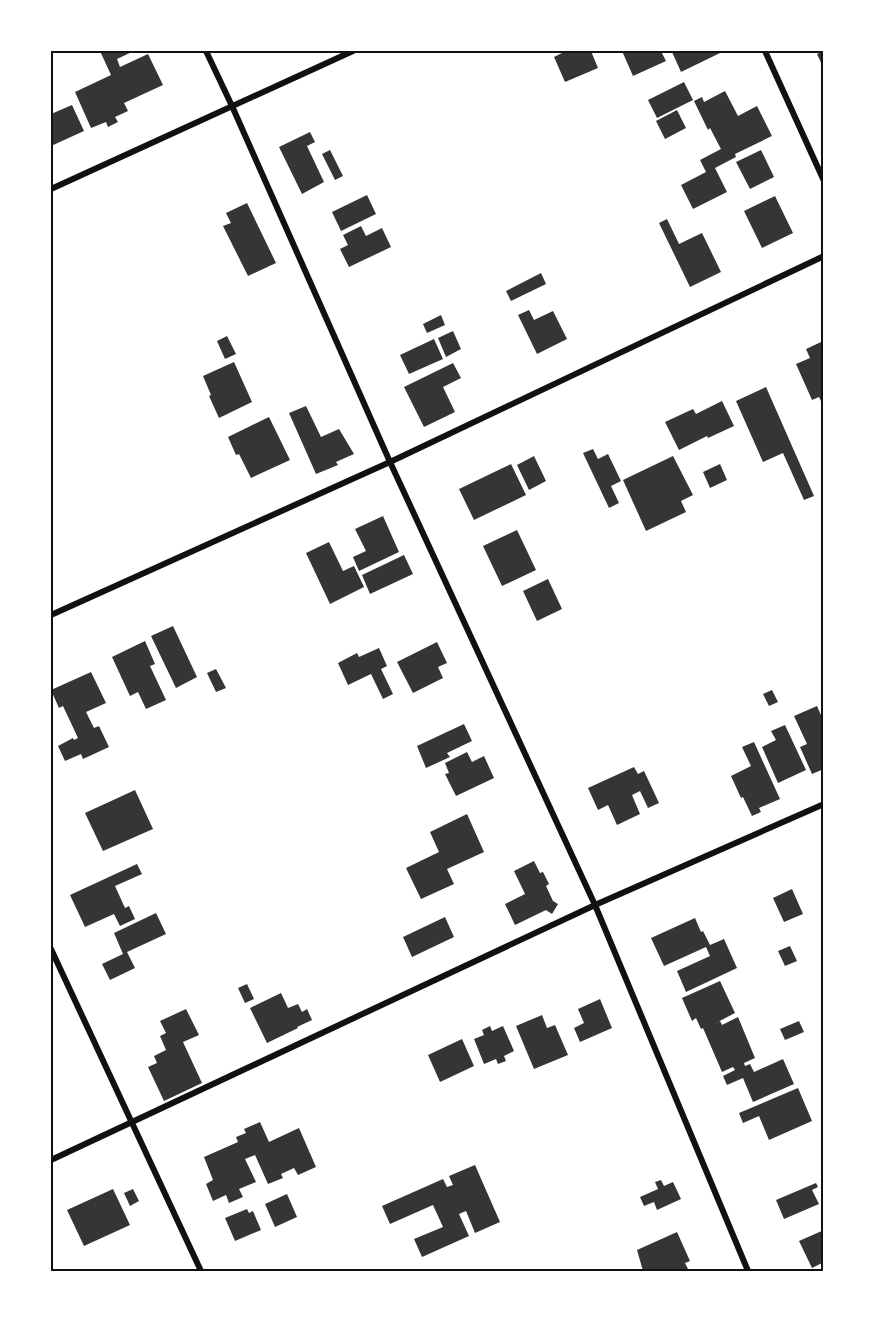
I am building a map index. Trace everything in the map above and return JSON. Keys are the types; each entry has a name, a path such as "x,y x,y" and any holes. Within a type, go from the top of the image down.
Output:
{"street":[{"path":"206,51 390,462 594,905 748,1271"},
{"path":"51,189 353,51"},
{"path":"765,51 824,181"},
{"path":"51,615 390,462 824,256"},
{"path":"51,1160 594,905 824,804"},
{"path":"51,949 201,1271"}],"building":[{"path":"100,51 134,51 117,59 120,67 148,54 163,85 124,103 128,111 115,117 118,122 108,127 106,122 91,128 75,92 111,75"},
{"path":"563,51 591,51 598,68 565,82 554,57"},
{"path":"622,51 661,51 666,61 633,76"},
{"path":"719,51 720,53 681,72 672,52"},
{"path":"824,51 824,69 817,54"},
{"path":"684,82 693,100 657,118 648,100"},
{"path":"725,91 738,116 757,106 772,136 735,154 736,157 715,168 727,192 693,209 681,185 706,172 700,160 721,149 710,128 708,130 694,101 702,97 704,102"},
{"path":"72,105 84,131 51,146 51,114"},
{"path":"677,110 686,128 665,139 656,121"},
{"path":"310,132 315,142 307,146 324,182 302,194 279,147"},
{"path":"330,150 343,176 335,180 322,154"},
{"path":"761,150 774,177 750,189 736,162"},
{"path":"367,195 376,214 341,231 332,212"},
{"path":"775,196 793,233 762,248 744,211"},
{"path":"247,203 276,263 248,276 223,226 231,223 226,213"},
{"path":"667,219 679,244 702,233 721,272 690,287 659,223"},
{"path":"361,226 366,236 382,228 391,247 349,267 340,249 348,245 343,235"},
{"path":"541,273 546,284 511,301 506,291"},
{"path":"529,310 534,320 553,311 567,339 537,354 518,315"},
{"path":"441,315 445,325 427,333 423,324"},
{"path":"453,331 461,349 446,357 438,338"},
{"path":"227,336 236,354 225,359 217,341"},
{"path":"434,339 443,359 409,374 400,355"},
{"path":"821,342 824,351 824,407 819,397 812,400 796,364 810,358 806,349"},
{"path":"234,362 252,402 219,418 203,376"},
{"path":"453,363 461,378 443,387 455,412 424,427 404,387"},
{"path":"766,387 814,496 804,500 783,453 763,462 736,401"},
{"path":"722,401 734,426 679,450 665,422 693,409 696,414"},
{"path":"306,406 321,437 339,429 354,454 336,462 338,465 316,474 289,413"},
{"path":"269,417 290,460 251,478 239,454 236,455 228,437"},
{"path":"593,449 598,459 608,454 621,481 611,486 619,503 609,508 583,453"},
{"path":"534,456 546,481 529,490 517,465"},
{"path":"673,456 693,495 681,501 686,512 646,531 623,480"},
{"path":"511,464 526,495 474,520 459,489"},
{"path":"720,464 727,480 710,488 703,472"},
{"path":"383,516 399,552 359,571 353,557 366,551 355,529"},
{"path":"517,530 536,570 502,586 483,546"},
{"path":"329,542 343,571 354,566 364,587 330,604 306,553"},
{"path":"404,555 413,574 370,594 362,575"},
{"path":"548,579 562,609 537,621 523,591"},
{"path":"173,626 197,677 176,688 151,636"},
{"path":"145,641 155,664 150,666 166,700 146,709 138,692 130,696 112,657"},
{"path":"437,642 447,663 438,667 443,678 413,693 397,662"},
{"path":"379,648 387,666 381,669 393,694 383,699 371,674 348,685 338,663 357,653 359,657"},
{"path":"216,669 226,688 216,692 207,673"},
{"path":"91,672 106,703 86,712 94,728 99,726 109,747 83,759 81,754 65,761 58,746 73,738 74,740 78,738 63,706 59,708 51,690"},
{"path":"772,690 778,702 769,706 763,694"},
{"path":"817,706 824,722 824,769 812,774 800,747 807,744 794,716"},
{"path":"464,724 472,741 447,753 450,757 426,768 417,746"},
{"path":"785,725 806,770 778,783 762,747 776,740 771,731"},
{"path":"754,742 780,799 759,808 761,812 752,816 731,776 751,766 742,747"},
{"path":"467,752 472,762 484,756 494,778 456,796 445,774 449,773 445,763"},
{"path":"634,767 638,774 644,771 659,803 648,808 640,791 632,795 640,814 617,825 608,805 598,810 588,788"},
{"path":"135,790 153,829 103,851 85,813"},
{"path":"467,814 484,852 447,869 454,884 421,899 406,868 439,852 430,832"},
{"path":"534,861 549,884 546,886 553,901 558,904 552,914 546,910 515,925 505,904 525,894 514,871"},
{"path":"137,864 142,874 115,886 125,908 129,906 135,919 120,926 114,914 85,927 70,895"},
{"path":"792,889 803,914 784,922 773,898"},
{"path":"156,913 166,934 127,952 135,968 110,980 102,964 123,954 114,933"},
{"path":"445,917 454,937 412,957 403,937"},
{"path":"695,918 710,945 724,939 737,968 686,992 677,971 710,956 706,947 664,966 651,938"},
{"path":"790,946 797,961 785,966 778,951"},
{"path":"720,981 735,1013 712,1025 720,1021 722,1025 738,1017 755,1058 744,1063 745,1066 750,1064 754,1072 783,1059 794,1084 753,1102 743,1078 727,1085 723,1076 735,1070 733,1067 722,1072 703,1028 701,1029 696,1018 692,1021 682,998"},
{"path":"247,984 254,999 245,1003 238,988"},
{"path":"281,993 288,1008 298,1004 302,1012 307,1009 312,1020 267,1043 250,1008"},
{"path":"600,999 612,1028 580,1042 574,1028 584,1023 578,1009"},
{"path":"186,1009 199,1035 183,1042 202,1083 164,1101 148,1067 157,1063 154,1056 166,1050 160,1036 166,1033 160,1021"},
{"path":"542,1015 547,1028 555,1025 568,1055 534,1069 516,1026"},
{"path":"799,1021 804,1032 785,1040 780,1029"},
{"path":"490,1026 492,1031 503,1026 514,1051 504,1056 506,1061 498,1064 496,1059 484,1064 474,1039 484,1035 482,1030"},
{"path":"462,1039 474,1066 440,1082 428,1055"},
{"path":"798,1088 812,1121 769,1140 759,1116 743,1123 739,1113"},
{"path":"260,1122 269,1142 299,1128 316,1167 298,1175 294,1168 281,1174 283,1178 268,1184 255,1155 245,1159 256,1182 239,1189 243,1197 229,1203 226,1195 213,1201 206,1184 213,1180 204,1157 238,1142 236,1137 246,1133 244,1129"},
{"path":"475,1165 500,1222 475,1233 466,1211 459,1214 469,1236 422,1257 414,1239 443,1227 433,1205 390,1224 382,1206 443,1179 447,1187 453,1185 449,1176"},
{"path":"661,1180 664,1186 673,1182 681,1199 657,1210 654,1202 644,1206 640,1197 658,1189 655,1182"},
{"path":"816,1183 818,1187 812,1190 819,1204 784,1219 776,1200"},
{"path":"113,1189 130,1225 84,1246 67,1210"},
{"path":"133,1189 139,1201 130,1206 124,1193"},
{"path":"287,1194 297,1217 275,1227 265,1204"},
{"path":"247,1209 249,1213 253,1211 261,1230 235,1241 225,1218"},
{"path":"824,1230 824,1268 822,1263 812,1268 799,1241"},
{"path":"677,1232 690,1261 685,1263 689,1271 643,1271 637,1250"}]}
